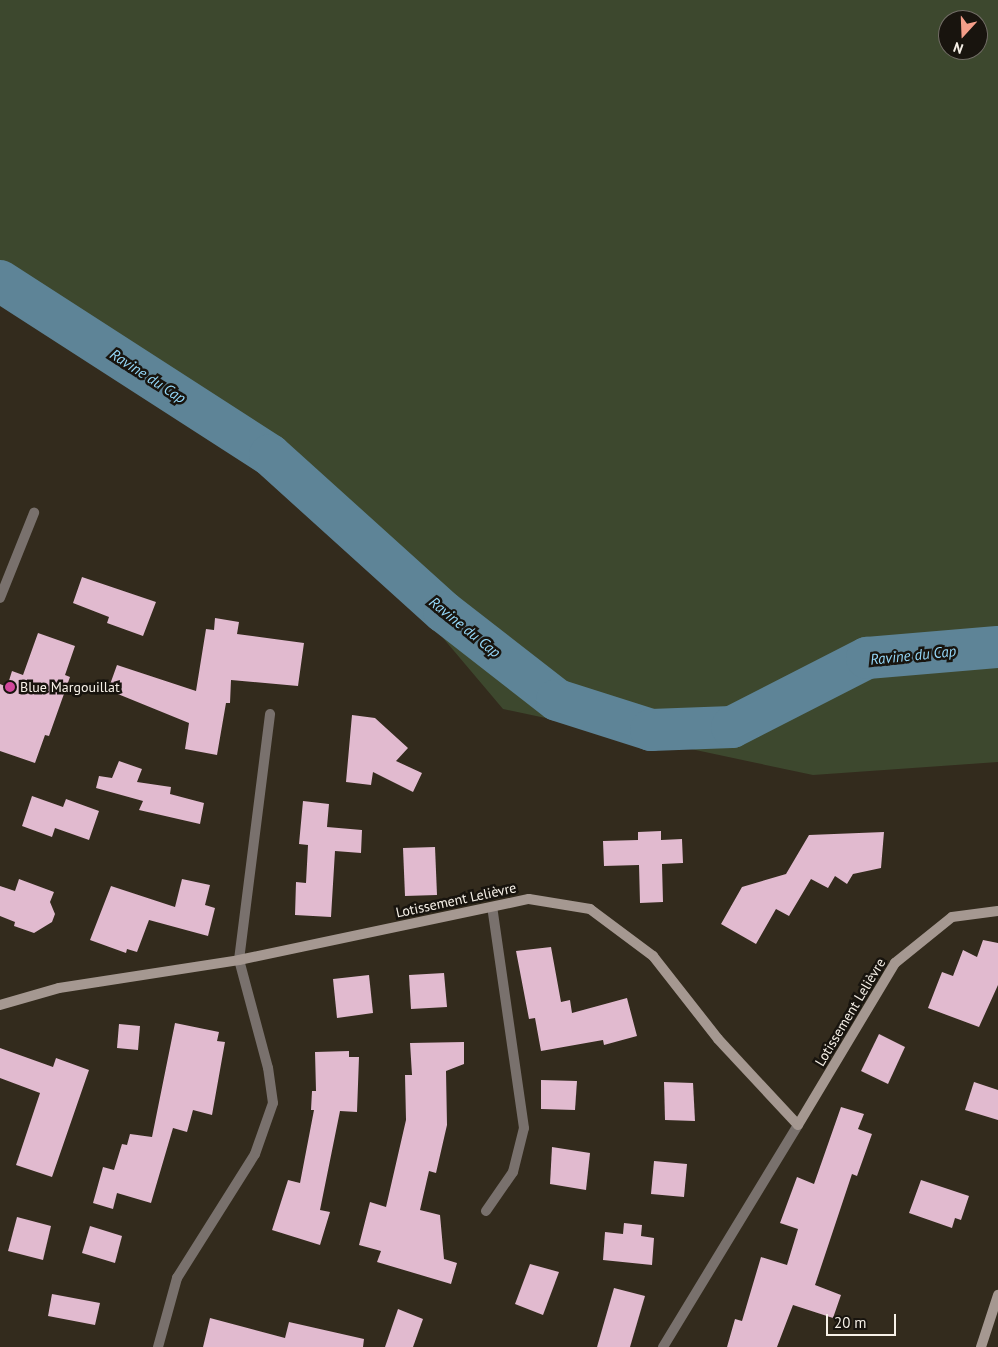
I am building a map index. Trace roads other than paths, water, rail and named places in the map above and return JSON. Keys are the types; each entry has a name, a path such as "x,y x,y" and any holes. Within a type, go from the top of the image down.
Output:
{"street":[{"path":"0,598 34,513"},
{"path":"158,1347 176,1278 255,1154 273,1102 268,1068 239,960 270,714"},
{"name":"Lotissement Lelièvre","path":"0,1005 59,988 239,960 529,899 590,909 653,956 718,1039 798,1125"},
{"path":"486,1211 513,1172 524,1128 492,907"},
{"name":"Lotissement Lelièvre","path":"663,1347 895,963 952,918 998,911"},
{"path":"981,1347 998,1295"}],"waterway":[{"name":"Ravine du Cap","path":"0,281 270,455 444,612 557,700 651,730 732,727 867,658 998,647"}],"place":[{"name":"Blue Margouillat","path":"10,687"}]}
